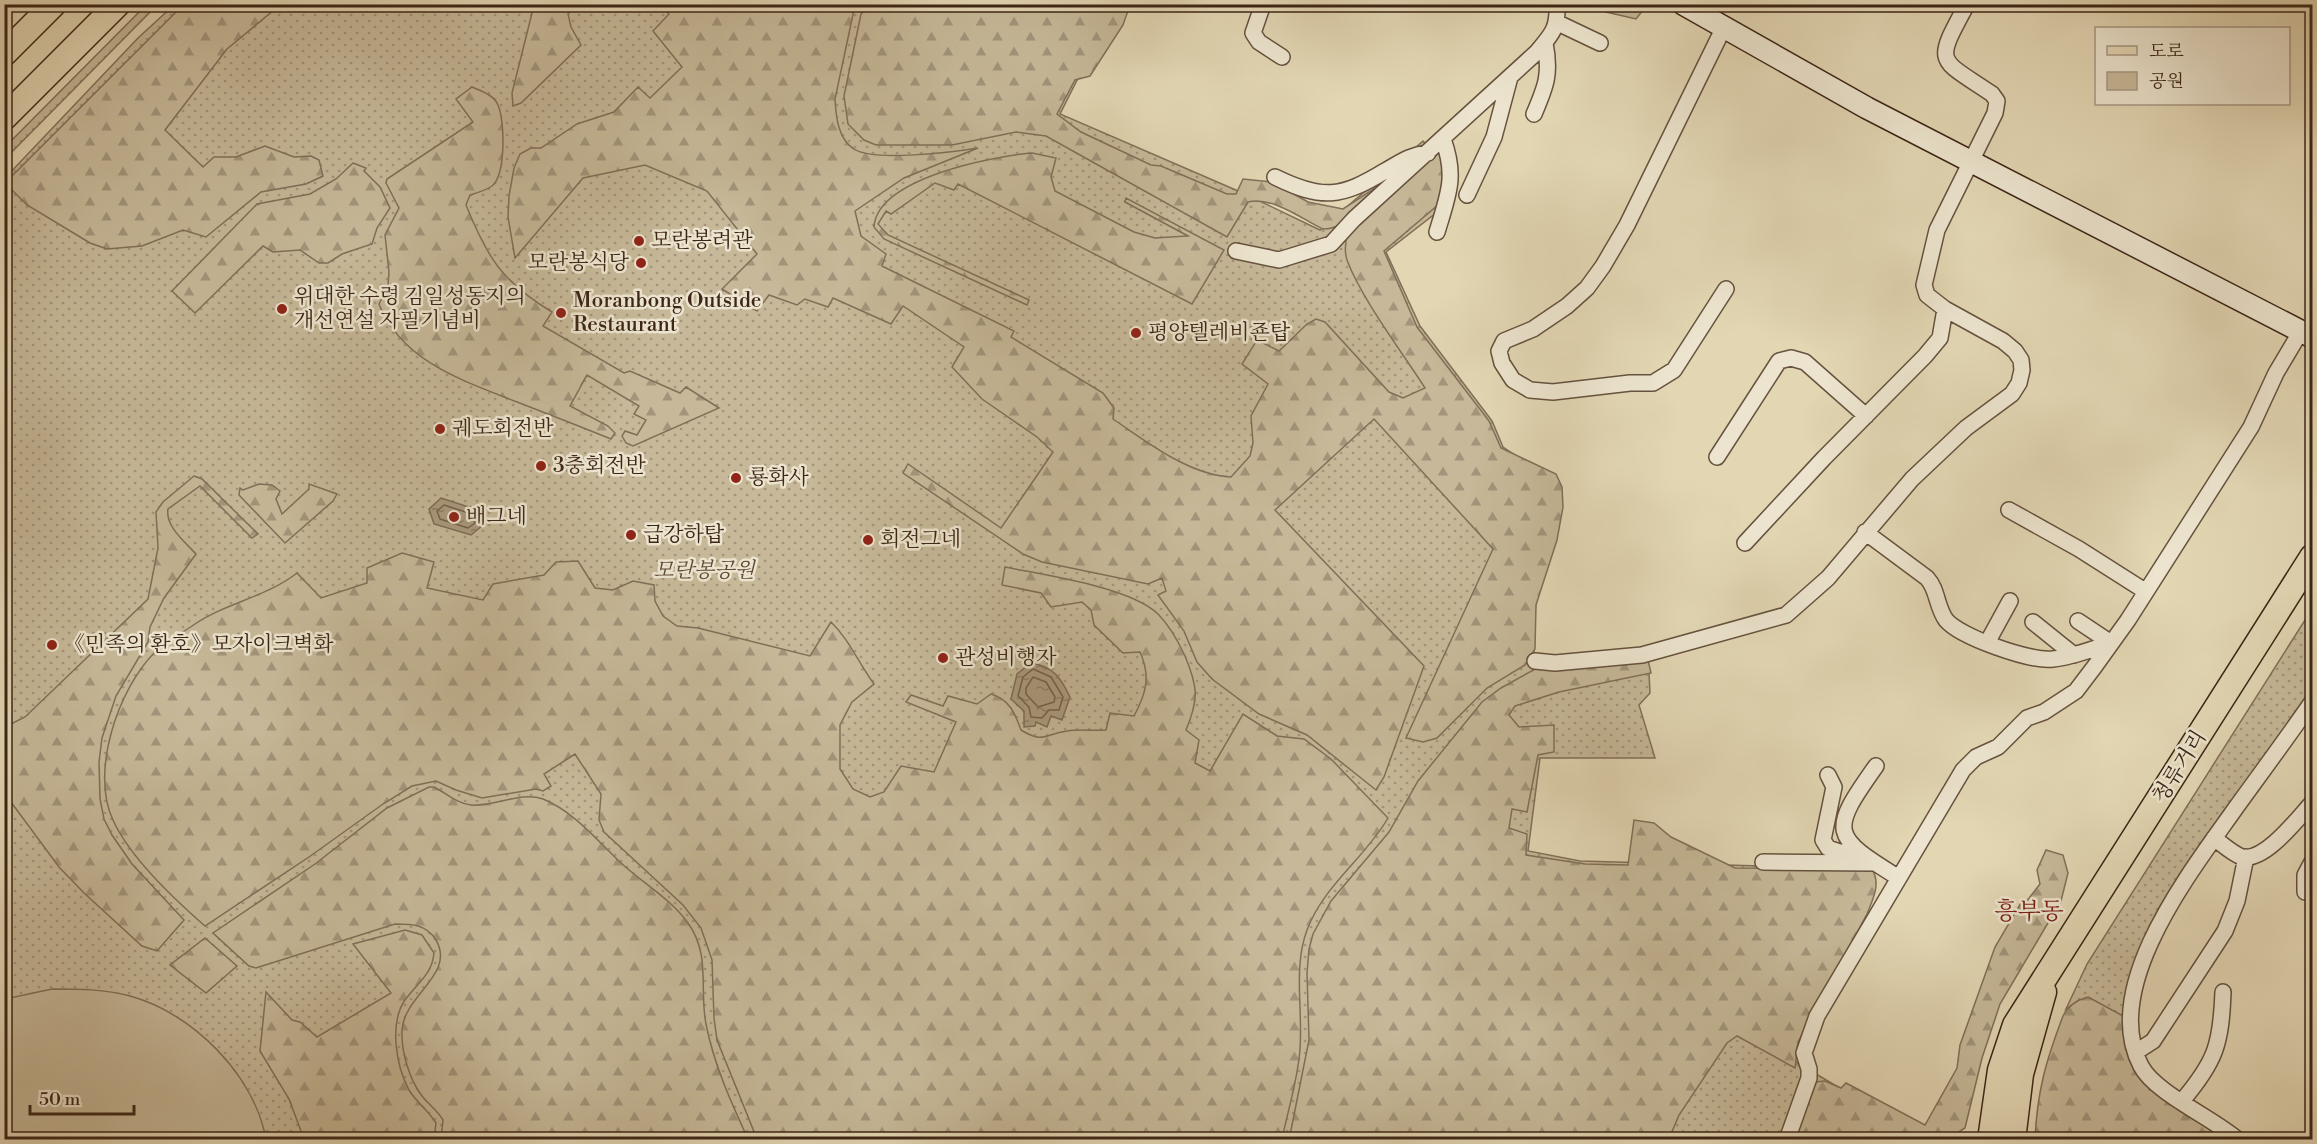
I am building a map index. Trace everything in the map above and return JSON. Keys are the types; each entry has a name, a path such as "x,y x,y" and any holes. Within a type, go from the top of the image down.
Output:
{"main road":[{"path":"4,54 54,4"},
{"path":"4,118 118,4"},
{"path":"1683,4 1867,108 2307,334"},
{"name":"청류거리","path":"1990,1140 2000,1070 2015,1025 2313,557"},
{"name":"청류거리","path":"2013,1140 2021,1074 2047,978"}],"street":[{"path":"1263,4 1253,33 1259,42 1282,57"},
{"path":"1236,251 1280,260 1331,244 1354,219 1545,43 1557,23 1557,4"},
{"path":"1535,661 1555,663 1642,655 1786,615 1828,578 1912,479 1966,428 2012,394 2019,383 2021,360 2015,351 2003,341 1945,309 1928,295 1924,285 1937,230 1995,113 1997,101 1992,94 1949,65 1944,55 1946,44 1966,4"},
{"path":"1557,23 1600,43"},
{"path":"1724,27 1627,225 1603,266 1587,288 1567,306 1533,329 1504,342 1499,351 1502,363 1513,380 1530,390 1553,392 1630,383 1653,383 1674,370 1726,289"},
{"path":"1534,114 1548,82 1549,63 1545,43"},
{"path":"1467,195 1494,137 1510,77"},
{"path":"1437,232 1451,185 1450,158 1443,139"},
{"path":"1275,177 1297,188 1316,192 1349,192 1411,155 1428,153"},
{"path":"1745,543 1940,338 1945,309"},
{"path":"1787,1140 1809,1078 1804,1053 1817,1016 1963,770 1976,758 1998,747 2027,718 2044,712 2076,691 2111,643 2251,427 2276,373 2307,334"},
{"path":"1717,458 1779,361 1791,358 1805,362 1866,416"},
{"path":"2009,510 2079,549 2145,591"},
{"path":"1865,532 1927,578 1934,586 1938,606 1947,621 1962,633 1987,643 2051,660 2111,643"},
{"path":"1987,643 2010,601"},
{"path":"2078,621 2111,643"},
{"path":"2033,622 2074,655"},
{"path":"2238,1140 2154,1082 2141,1066 2136,1052 2132,1036 2131,1013 2146,953 2164,911 2313,702"},
{"path":"1876,766 1844,817 1845,838 1857,852 1899,878"},
{"path":"1828,775 1834,787 1823,840 1828,848 1857,852"},
{"path":"2214,838 2242,857 2246,857 2270,848 2310,810"},
{"path":"2136,1052 2153,1041 2225,931 2237,901 2246,857"},
{"path":"1763,862 1875,863"},
{"path":"2305,892 2305,875 2313,862"},
{"path":"2182,1101 2215,1054 2222,1025 2223,992"}],"green space":[{"name":"모란봉공원","path":"175,4 1115,5 1060,114 1245,194 1320,230 1423,141 1444,165 1441,209 1386,252 1420,326 1492,421 1503,447 1551,479 1531,645 1543,672 1649,673 1650,693 1639,705 1655,758 1540,758 1528,851 1580,861 1876,869 1789,1058 1865,1103 1944,1140 5,1139 5,178 138,38"},
{"path":"890,4 1130,5 1123,25 1090,76 1075,80 1057,114 1081,132 1151,165 1161,166 1227,194 1236,194 1243,179 1272,182 1308,202 1343,209 1375,188 1377,191 1345,221 1323,229 1277,205 1267,202 1248,202 1227,237 1046,136 1016,132 952,145 876,145 864,140 848,124 844,96 861,14 868,7"},
{"path":"146,5 157,5 5,159 5,147"},
{"path":"183,5 280,5 227,49 165,130 203,167 214,157 236,157 265,146 294,157 311,156 319,160 323,176 306,184 261,192 206,237 183,230 142,246 107,249 90,243 27,205 5,183"},
{"path":"534,5 576,5 568,14 571,27 581,45 521,103 513,106 512,93"},
{"path":"660,5 855,5 835,99 839,127 844,140 854,149 878,155 933,154 978,148 904,178 855,211 861,236 886,254 882,266 1014,331 1011,337 1103,393 1114,408 1113,419 1169,456 1215,475 1231,477 1250,456 1253,443 1251,416 1268,384 1242,364 1257,340 1279,351 1307,324 1316,319 1325,322 1389,392 1403,398 1425,388 1362,291 1347,260 1345,246 1348,233 1438,151 1442,150 1448,163 1439,204 1384,251 1417,327 1489,421 1501,448 1556,474 1562,487 1563,507 1557,540 1536,605 1535,649 1525,665 1487,688 1437,738 1423,742 1406,738 1493,549 1374,419 1275,510 1424,666 1384,777 1376,790 1307,735 1259,714 1212,679 1197,662 1184,631 1158,595 1166,591 1162,578 1148,584 1042,562 1023,554 903,473 908,464 1001,528 1053,452 1037,437 982,399 952,367 964,347 903,306 891,324 833,298 828,307 805,299 797,305 769,295 757,311 722,289 757,254 707,191 645,165 583,178 515,258 508,217 509,196 514,168 520,154 531,148 541,148 577,124 614,112 638,87 650,98 682,67 653,31 669,14"},
{"path":"1595,5 1647,5 1636,19 1606,12"},
{"path":"472,87 490,96 498,105 502,123 503,147 497,180 492,186 470,195 466,205 481,239 498,267 520,290 552,312 543,326 624,373 630,371 680,393 686,387 719,408 633,446 626,443 622,436 625,431 637,435 646,420 634,414 639,406 587,375 570,406 608,426 615,433 611,439 456,377 419,355 389,324 379,304 388,286 389,272 385,235 399,208 386,183 387,179 473,122 456,99"},
{"path":"1032,153 1056,158 1051,177 1055,191 1134,232 1155,238 1188,236 1125,202 1126,198 1224,250 1192,304 958,184 954,190 935,183 891,214 886,211 878,224 888,235 1029,300 1027,305 884,239 874,227 880,210 895,195 915,183 966,165"},
{"path":"353,163 366,168 364,171 380,187 390,208 377,228 372,244 342,254 328,263 319,263 300,250 273,252 263,246 195,313 172,291 257,204 310,194 336,179"},
{"path":"194,476 202,479 258,534 252,538 200,486 168,509 173,528 196,554 164,598 150,627 148,642 116,696 102,738 99,762 100,799 104,819 112,835 132,864 184,920 157,951 142,946 84,893 59,867 5,794 5,727 25,717 148,599 158,548 156,512 163,502"},
{"path":"259,484 272,485 280,491 276,499 282,514 309,489 309,484 337,494 333,501 285,543 239,495 240,488 243,490"},
{"path":"402,553 434,562 427,588 483,600 493,584 544,575 556,562 578,561 595,588 613,590 633,581 654,585 655,601 663,616 677,626 698,628 810,656 831,622 843,636 874,684 852,702 840,725 840,769 853,789 870,797 884,792 901,766 934,772 956,722 906,702 911,695 943,706 948,696 977,704 991,694 1007,703 1021,730 1040,737 1072,730 1106,730 1110,713 1134,716 1146,685 1145,669 1140,652 1123,653 1094,625 1091,610 1082,602 1051,607 1041,593 1002,585 1005,567 1086,583 1128,596 1145,605 1158,614 1177,639 1192,676 1195,701 1186,730 1199,740 1195,763 1210,771 1243,714 1277,736 1304,739 1331,759 1388,818 1368,846 1334,885 1314,914 1307,930 1299,974 1301,1034 1299,1060 1282,1139 757,1139 717,1040 712,960 701,928 683,905 604,832 599,820 601,794 575,754 544,774 551,786 543,791 536,789 482,798 436,781 412,786 205,926 167,891 130,849 113,820 107,801 106,756 119,709 130,687 159,648 204,618 272,589 297,573 321,598 367,583 367,568"},
{"path":"2312,609 2312,691 2160,906 2138,957 2124,1000 2125,1017 2079,1000 2066,1009 2087,964"},
{"path":"1648,660 1651,673 1559,692 1515,706 1509,715 1519,727 1554,725 1554,752 1538,755 1527,812 1512,809 1509,828 1527,834 1526,855 1585,864 1628,865 1634,820 1654,823 1671,837 1735,868 1872,869 1876,886 1872,903 1798,1042 1795,1068 1737,1036 1727,1043 1679,1115 1669,1139 1289,1140 1309,1040 1307,973 1313,934 1331,901 1389,832 1418,781 1482,702 1501,688 1537,668"},
{"path":"429,787 434,787 471,805 526,797 543,799 554,804 584,827 620,862 681,914 700,947 706,1024 718,1069 748,1139 441,1139 443,1120 422,1096 413,1081 402,1038 405,1017 435,974 439,963 440,952 436,940 428,931 413,925 395,924 256,968 249,966 213,933 315,864 387,808"},
{"path":"2046,850 2063,855 2068,873 2061,901 2000,1004 1982,1058 1965,1128 1948,1139 1794,1140 1815,1082 1825,1081 1841,1088 1846,1083 1925,1125 1957,1068 1960,1045 1995,947 2022,901 2026,902 2040,884 2037,870"},
{"path":"405,930 422,935 434,953 427,973 400,1009 396,1045 404,1080 409,1090 436,1123 434,1139 304,1139 289,1099 260,1051 266,992 292,1020 300,1022 317,1037 391,993 353,944"},
{"path":"205,938 237,966 206,993 170,965"},
{"path":"52,989 91,990 130,996 153,1004 198,1032 234,1070 249,1092 266,1139 5,1139 5,999"},
{"path":"2088,997 2125,1017 2130,1054 2204,1124 2225,1139 2035,1140 2043,1076 2063,1016 2073,1004"}],"water":[{"path":"441,498 478,510 483,525 471,535 434,524 429,509"},
{"path":"1031,663 1051,670 1070,697 1062,720 1051,716 1047,727 1036,722 1035,726 1024,727 1024,711 1011,699 1017,674"}],"place":[{"name":"모란봉려관","path":"639,241"},
{"name":"모란봉식당","path":"641,263"},
{"name":"위대한 수령 김일성동지의 개선연설 자필기념비","path":"282,309"},
{"name":"Moranbong Outside Restaurant","path":"561,313"},
{"name":"평양텔레비죤탑","path":"1136,333"},
{"name":"궤도회전반","path":"440,429"},
{"name":"3충회전반","path":"541,466"},
{"name":"룡화사","path":"736,478"},
{"name":"배그네","path":"454,517"},
{"name":"급강하탑","path":"631,535"},
{"name":"회전그네","path":"868,540"},
{"name":"《민족의 환호》모자이크벽화","path":"52,645"},
{"name":"관성비행자","path":"943,658"}],"district":[{"name":"흥부동","path":"2029,912"}]}
